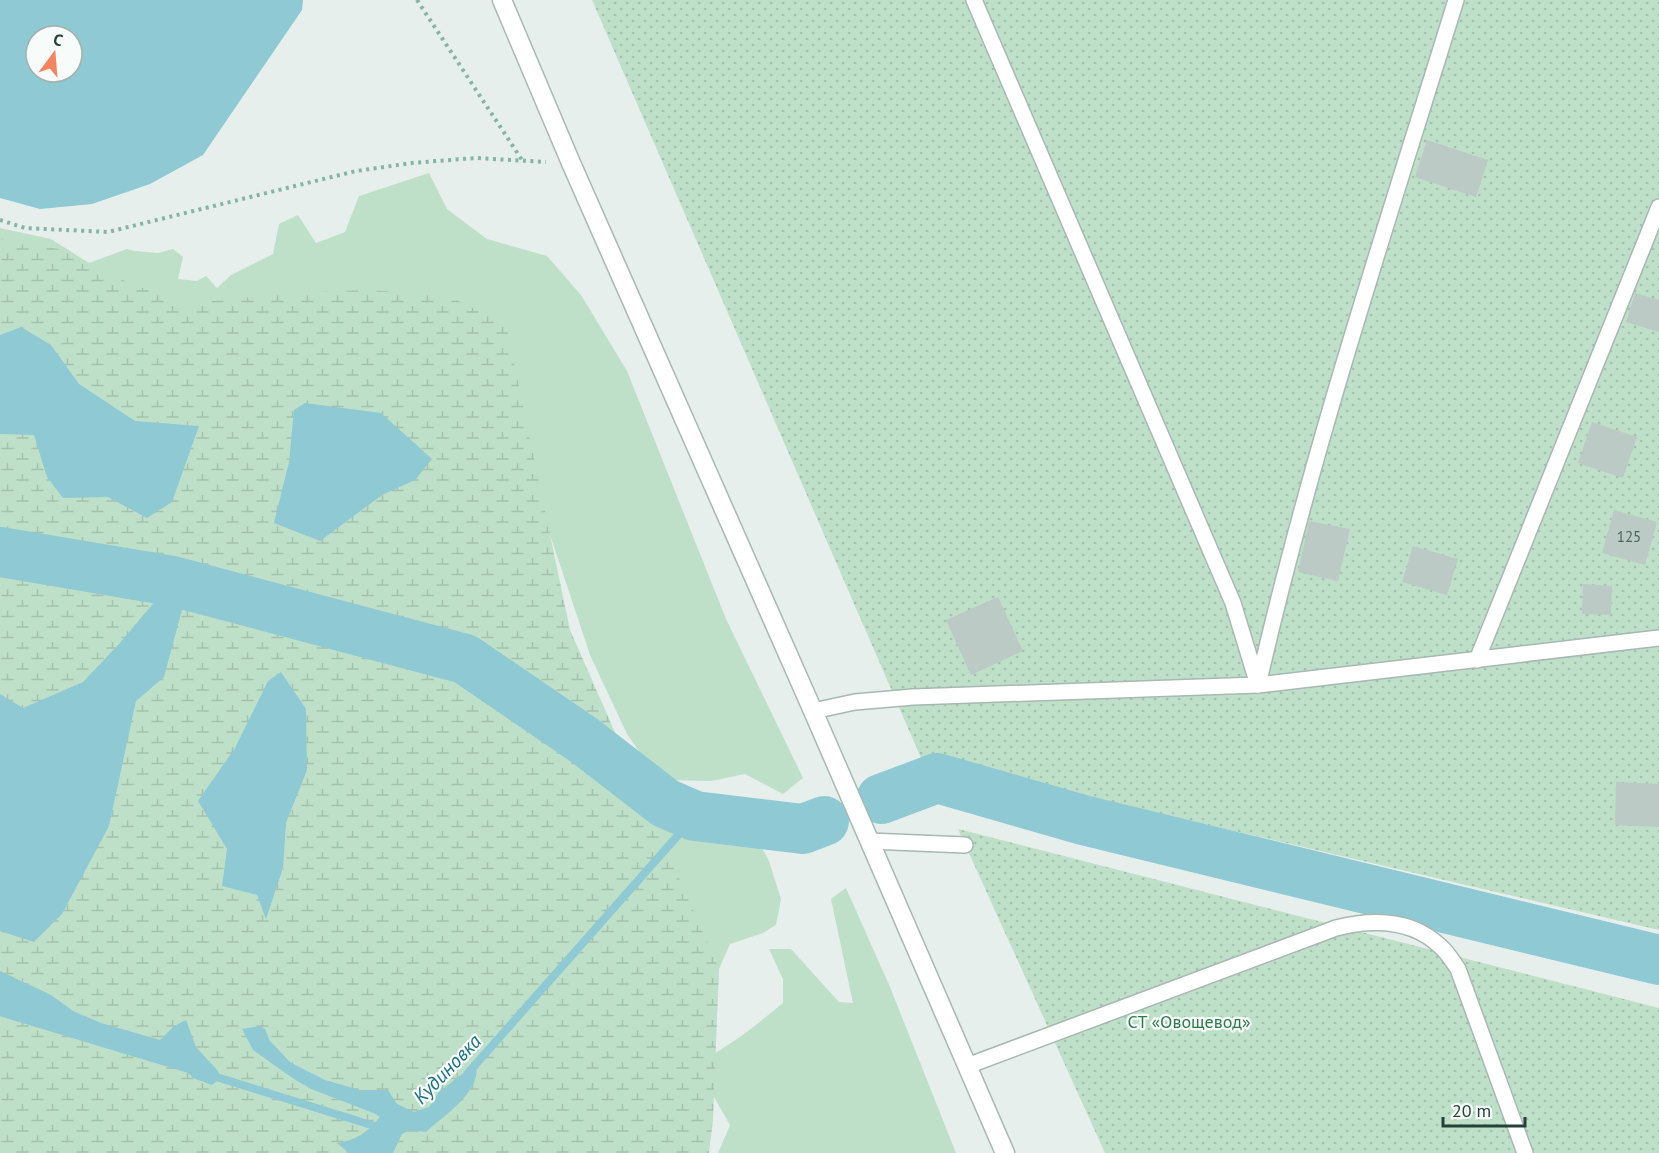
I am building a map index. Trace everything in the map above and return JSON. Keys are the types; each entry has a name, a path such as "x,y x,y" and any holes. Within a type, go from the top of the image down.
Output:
{"street":[{"path":"502,0 571,163 1005,1153"}],"lane":[{"path":"974,0 1233,603 1258,685"},
{"path":"1258,685 1282,578 1344,362 1456,0"},
{"path":"1477,660 1659,207"},
{"path":"813,711 855,702 913,698 1258,685 1659,638"},
{"path":"869,841 965,845"},
{"path":"967,1066 1336,928 1360,922 1392,923 1418,930 1441,947 1458,969 1525,1153"}],"path":[{"path":"417,0 523,160"},
{"path":"0,220 25,228 108,232 356,171 412,163 476,158 571,163"}],"green space":[{"path":"592,0 1659,0 1659,930 921,758"},
{"path":"429,173 447,209 487,239 547,256 581,295 627,371 726,619 803,778 783,794 745,774 711,781 667,780 647,763 627,734 590,655 550,535 0,335 0,228 51,239 89,263 127,249 158,253 173,249 183,257 178,279 197,281 206,276 217,288 231,275 273,254 279,224 298,215 316,243 345,232 359,196"},
{"path":"0,238 12,243 61,249 125,281 184,304 294,293 366,290 444,294 506,324 570,630 719,969 713,1120 709,1153 0,1153"},
{"path":"618,767 665,803 695,816 747,822 769,861 781,899 776,925 763,933 730,944 719,969 718,992 696,977 675,982 612,1008 576,1071 601,1087 670,1074 716,1053 783,1003 783,979 769,949 791,949 839,1002 853,1003 831,899 846,888 890,987 956,1153 718,1153 730,1125 714,1097 684,1131 637,1153 393,1153 402,1134 410,1130 426,1132 463,1100 486,1107 515,1080 531,1058 539,1034 537,1019 528,1004 475,1064 439,1091 429,1107 414,1112 397,1104 388,1090 338,1083 291,1063 322,1026 304,990 316,932 345,899 392,885 400,928 355,996 353,1027 370,1049 396,1048 422,1070 539,882 552,811 586,784"},
{"name":"СТ «Овощевод»","path":"958,829 1659,1008 1659,1153 1105,1153"}],"water":[{"path":"0,0 303,0 302,10 203,155 150,184 92,204 40,209 0,198"},
{"path":"21,327 51,345 79,384 135,421 199,426 172,502 147,518 108,497 63,498 47,477 34,435 0,434 0,335"},
{"path":"305,403 381,413 432,459 415,480 382,495 320,541 274,523 289,462 294,410"},
{"path":"172,581 183,606 164,677 136,701 109,826 62,914 34,942 0,931 0,694 23,708 83,682 119,644"},
{"path":"281,672 306,709 307,770 286,823 283,868 266,919 257,895 222,886 227,849 198,801 235,748 268,681"},
{"path":"0,971 51,995 73,1011 101,1023 160,1040 174,1026 186,1020 196,1047 218,1071 220,1078 212,1085 193,1078 183,1067 0,1012"},
{"path":"260,1026 265,1029 270,1041 291,1063 325,1080 360,1090 388,1090 397,1104 414,1112 429,1107 439,1092 475,1064 474,1083 460,1102 426,1132 410,1130 402,1134 393,1153 349,1153 337,1143 361,1135 380,1117 311,1089 253,1050 242,1029"}],"building":[{"path":"1427,140 1488,160 1476,197 1415,177"},
{"path":"1635,293 1659,300 1659,332 1626,322"},
{"path":"1592,422 1637,437 1623,478 1578,463"},
{"path":"1614,510 1657,522 1645,565 1602,553"},
{"path":"1309,521 1350,529 1338,581 1298,572"},
{"path":"1413,546 1458,559 1447,595 1402,582"},
{"path":"1583,584 1612,586 1611,615 1582,614"},
{"path":"998,597 1023,651 971,675 946,620"},
{"path":"1616,782 1659,784 1659,827 1615,825"}],"waterway":[{"path":"0,552 172,581 465,659 585,741 665,803 695,816 803,829 824,821"},
{"path":"881,799 937,778 1083,820 1659,960"},
{"name":"Кудиновка","path":"468,1073 695,816"},
{"name":"Кудиновка","path":"0,1012 192,1070"},
{"name":"Кудиновка","path":"210,1075 381,1128"}]}
